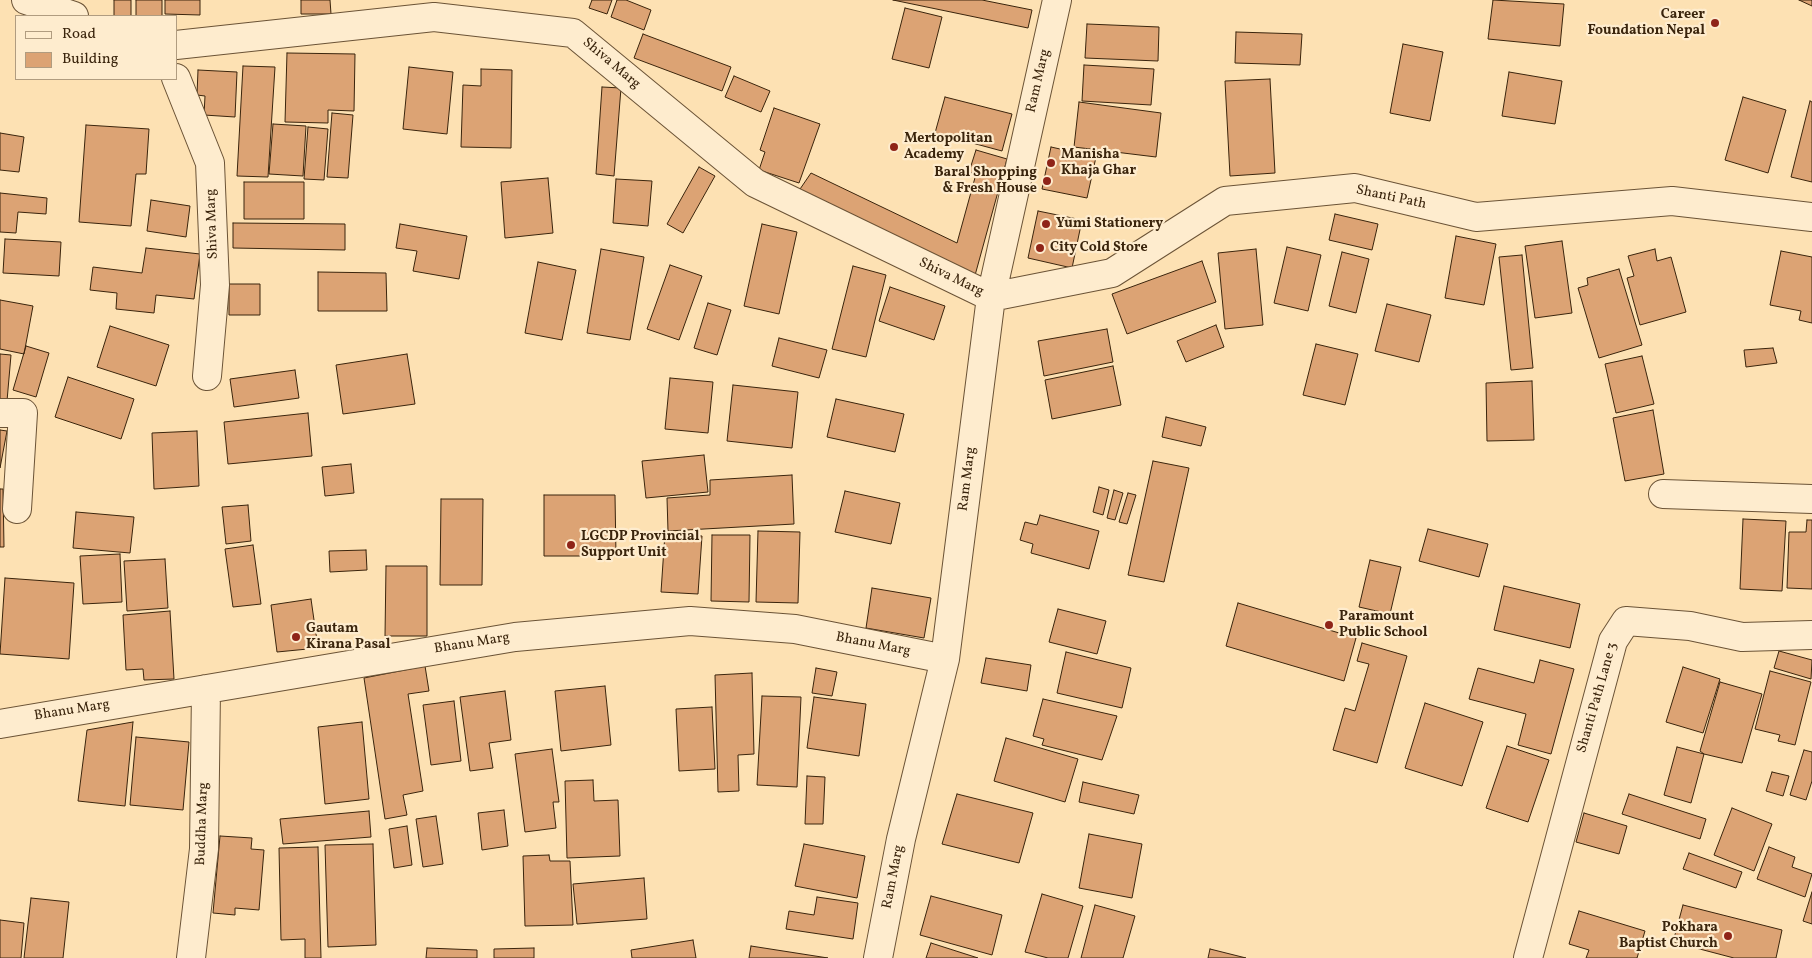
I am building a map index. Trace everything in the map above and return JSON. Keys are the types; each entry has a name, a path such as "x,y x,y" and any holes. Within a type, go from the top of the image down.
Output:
{"street":[{"path":"26,0 71,15"},
{"name":"Ram Marg","path":"878,958 901,839 945,659 991,298 1057,0"},
{"name":"Shiva Marg","path":"178,45 434,17 573,32 755,183 991,298"},
{"name":"Shiva Marg","path":"177,80 210,163 215,285 207,376"},
{"name":"Shanti Path","path":"991,298 1112,273 1225,201 1244,199 1355,188 1476,217 1672,202 1812,216"},
{"path":"0,413 23,413 17,509"},
{"path":"1663,494 1812,499"},
{"name":"Bhanu Marg","path":"0,724 516,637 690,621 795,629 945,659"},
{"name":"Shanti Path Lane 3","path":"1528,958 1613,641 1626,621 1690,626 1742,637 1812,635"},
{"name":"Buddha Marg","path":"191,958 204,849 206,689"}],"building":[{"path":"114,0 131,0 131,15 114,15"},
{"path":"136,0 162,0 162,15 136,15"},
{"path":"165,0 200,0 200,15 165,14"},
{"path":"301,0 330,0 331,14 301,14"},
{"path":"592,0 612,0 607,14 589,8"},
{"path":"617,0 626,0 651,10 644,30 611,17"},
{"path":"893,0 982,0 1032,10 1028,28"},
{"path":"1493,0 1564,4 1560,46 1488,39"},
{"path":"1799,0 1812,0 1812,6"},
{"path":"905,8 942,17 929,68 892,59"},
{"path":"1087,24 1159,27 1158,61 1085,58"},
{"path":"1236,32 1302,34 1300,65 1235,63"},
{"path":"643,34 731,67 722,91 634,58"},
{"path":"1403,44 1443,52 1430,121 1390,113"},
{"path":"287,53 355,54 354,111 328,110 328,123 285,122"},
{"path":"1084,65 1154,69 1151,105 1082,101"},
{"path":"243,66 275,67 268,177 237,176"},
{"path":"409,67 453,72 447,134 403,129"},
{"path":"481,69 512,70 511,148 461,147 463,85 481,86"},
{"path":"198,70 237,72 235,117 204,115 205,96 197,95"},
{"path":"1509,72 1562,81 1555,124 1502,116"},
{"path":"734,76 770,91 761,112 725,97"},
{"path":"1270,79 1275,173 1230,176 1225,81"},
{"path":"602,87 621,88 614,176 596,174"},
{"path":"945,97 1012,114 1002,151 935,133"},
{"path":"1743,97 1786,110 1768,173 1725,160"},
{"path":"1810,101 1812,102 1812,182 1791,177"},
{"path":"1079,102 1161,113 1156,157 1074,147"},
{"path":"774,108 820,124 799,183 759,170 765,152 760,150"},
{"path":"332,113 353,115 348,178 327,177"},
{"path":"273,124 306,126 303,176 269,174"},
{"path":"86,125 149,129 146,174 136,174 131,226 79,222"},
{"path":"308,127 328,129 324,180 304,179"},
{"path":"0,133 24,137 19,172 0,170"},
{"path":"1051,147 1096,157 1087,198 1042,189"},
{"path":"976,150 1007,159 974,279 798,192 811,173 957,243 976,174 969,172"},
{"path":"699,167 715,176 683,233 667,224"},
{"path":"548,178 553,233 505,238 501,182"},
{"path":"616,179 652,181 648,226 613,223"},
{"path":"244,182 304,182 304,219 244,219"},
{"path":"0,193 47,198 46,214 18,212 16,233 0,232"},
{"path":"151,200 190,206 186,237 147,231"},
{"path":"1038,211 1082,220 1072,268 1028,258"},
{"path":"1335,214 1378,224 1372,250 1329,240"},
{"path":"233,223 345,224 345,250 233,248"},
{"path":"400,224 467,236 459,279 413,271 417,251 396,248"},
{"path":"762,224 797,232 779,314 744,306"},
{"path":"1456,236 1496,244 1484,305 1445,298"},
{"path":"5,239 61,242 59,276 3,273"},
{"path":"1562,241 1572,313 1535,318 1525,246"},
{"path":"1287,247 1321,255 1308,311 1274,303"},
{"path":"146,248 200,254 194,299 156,295 154,313 116,309 117,293 90,290 93,267 142,273"},
{"path":"601,249 644,257 630,340 587,333"},
{"path":"1256,249 1263,325 1225,329 1218,253"},
{"path":"1655,249 1657,261 1671,257 1686,312 1640,325 1627,278 1634,276 1628,256"},
{"path":"1781,251 1812,257 1812,323 1799,320 1801,311 1770,305"},
{"path":"1342,252 1369,259 1356,313 1329,306"},
{"path":"1522,255 1533,368 1511,370 1499,257"},
{"path":"1202,261 1216,302 1127,334 1112,294"},
{"path":"538,262 576,270 562,340 525,333"},
{"path":"670,265 702,276 679,340 647,329"},
{"path":"853,266 886,275 866,357 832,349"},
{"path":"1619,269 1642,345 1599,358 1578,288 1588,285 1587,278"},
{"path":"318,272 386,273 387,311 318,311"},
{"path":"229,284 260,284 260,315 229,315"},
{"path":"890,287 945,306 934,340 879,321"},
{"path":"0,300 33,306 24,354 0,349"},
{"path":"708,303 731,310 717,355 694,348"},
{"path":"1387,304 1431,315 1419,362 1375,351"},
{"path":"1216,325 1224,347 1186,362 1177,341"},
{"path":"110,326 169,345 156,386 97,367"},
{"path":"1107,329 1113,362 1044,376 1038,341"},
{"path":"779,338 827,350 819,378 772,366"},
{"path":"1316,344 1358,354 1345,405 1303,395"},
{"path":"26,346 49,353 36,397 13,390"},
{"path":"1773,348 1777,363 1746,367 1744,350"},
{"path":"0,354 11,355 7,401 0,400"},
{"path":"407,354 415,404 343,414 336,365"},
{"path":"1642,356 1654,404 1616,413 1605,364"},
{"path":"1113,366 1121,405 1052,419 1045,380"},
{"path":"295,370 299,398 234,407 230,379"},
{"path":"68,377 134,399 121,439 55,417"},
{"path":"670,378 713,382 708,433 665,429"},
{"path":"1532,381 1534,440 1487,441 1486,383"},
{"path":"733,385 798,392 792,448 727,441"},
{"path":"836,399 904,414 895,452 827,437"},
{"path":"1653,410 1664,474 1625,481 1613,418"},
{"path":"308,413 312,456 228,464 224,422"},
{"path":"1166,417 1206,427 1201,446 1162,437"},
{"path":"0,430 7,431 0,468"},
{"path":"197,431 199,486 154,489 152,433"},
{"path":"704,455 708,492 646,498 642,461"},
{"path":"1153,461 1189,468 1164,582 1128,575"},
{"path":"351,464 354,493 325,496 322,467"},
{"path":"792,475 794,524 668,531 667,498 710,495 710,480"},
{"path":"1099,487 1109,490 1103,515 1093,512"},
{"path":"0,489 3,489 4,547 0,547"},
{"path":"1114,490 1123,493 1115,520 1107,518"},
{"path":"845,491 900,503 891,544 835,532"},
{"path":"1128,493 1136,495 1127,524 1119,522"},
{"path":"544,495 615,495 616,556 544,556"},
{"path":"441,499 483,499 482,585 440,585"},
{"path":"248,505 251,541 226,544 222,507"},
{"path":"76,512 134,517 130,553 73,548"},
{"path":"1040,515 1099,531 1089,569 1031,553 1033,544 1020,540 1025,522 1037,525"},
{"path":"1743,519 1786,521 1782,591 1740,589"},
{"path":"1807,520 1812,520 1812,589 1787,588 1789,532 1806,532"},
{"path":"1428,529 1488,544 1479,577 1419,561"},
{"path":"758,531 800,532 798,603 756,602"},
{"path":"665,533 702,536 698,594 661,592"},
{"path":"712,535 750,535 749,602 711,601"},
{"path":"253,545 261,604 233,607 225,549"},
{"path":"366,550 367,570 330,572 329,551"},
{"path":"120,554 122,602 83,604 80,556"},
{"path":"165,559 168,608 127,611 124,561"},
{"path":"1370,560 1401,567 1390,614 1359,607"},
{"path":"386,566 427,566 427,636 385,636"},
{"path":"5,578 74,583 69,659 0,654"},
{"path":"1504,586 1580,604 1570,648 1494,630"},
{"path":"872,588 931,598 924,638 866,628"},
{"path":"311,599 318,648 277,652 271,605"},
{"path":"1238,603 1356,638 1344,681 1226,646"},
{"path":"1058,609 1106,621 1097,654 1049,642"},
{"path":"170,611 174,679 144,680 143,669 126,670 123,615"},
{"path":"1362,643 1407,656 1377,763 1333,750 1345,708 1355,711 1369,664 1357,661"},
{"path":"1779,651 1812,660 1811,679 1774,668"},
{"path":"1066,652 1131,668 1122,708 1057,693"},
{"path":"986,658 1031,665 1027,691 981,683"},
{"path":"1540,660 1574,669 1551,754 1518,745 1526,714 1469,699 1478,668 1534,683"},
{"path":"425,666 429,691 408,694 423,791 403,795 407,815 385,819 364,678"},
{"path":"1683,667 1720,679 1703,733 1666,722"},
{"path":"816,668 837,672 832,696 812,693"},
{"path":"1770,671 1811,682 1795,745 1778,741 1780,735 1755,729"},
{"path":"752,673 754,754 738,755 739,791 718,792 715,675"},
{"path":"1720,682 1762,694 1742,763 1704,754 1700,751"},
{"path":"605,686 611,745 561,751 555,691"},
{"path":"505,691 511,740 489,743 493,768 470,771 460,697"},
{"path":"762,696 801,697 797,787 757,785"},
{"path":"814,697 866,704 859,756 807,748"},
{"path":"1043,699 1117,716 1102,760 1042,745 1044,739 1033,736"},
{"path":"454,701 461,761 431,765 423,705"},
{"path":"1425,703 1483,722 1462,786 1405,768"},
{"path":"712,707 715,769 679,771 676,709"},
{"path":"133,722 125,806 78,801 87,730"},
{"path":"362,722 369,799 325,804 318,727"},
{"path":"136,737 189,742 183,810 130,805"},
{"path":"1006,738 1078,759 1065,802 994,781"},
{"path":"1507,746 1549,760 1528,822 1486,808"},
{"path":"1677,747 1704,754 1691,803 1664,795"},
{"path":"552,749 559,802 553,802 556,828 525,832 515,754"},
{"path":"1804,750 1812,752 1812,781 1806,800 1790,795"},
{"path":"1772,772 1789,776 1783,796 1766,791"},
{"path":"807,776 825,777 823,824 805,824"},
{"path":"593,780 594,801 618,800 620,856 567,858 565,781"},
{"path":"1083,782 1139,795 1134,814 1079,802"},
{"path":"957,794 1033,813 1019,863 942,844"},
{"path":"1629,794 1706,819 1700,839 1622,814"},
{"path":"1732,808 1772,824 1754,871 1714,855"},
{"path":"504,810 508,846 482,850 478,813"},
{"path":"369,811 371,837 283,844 280,819"},
{"path":"1584,813 1627,826 1619,854 1576,842"},
{"path":"436,816 443,864 423,867 416,819"},
{"path":"407,826 412,865 394,868 389,829"},
{"path":"1089,834 1142,844 1132,898 1079,888"},
{"path":"220,836 252,838 251,849 264,850 259,910 235,908 235,915 213,913"},
{"path":"373,844 376,945 328,947 325,845"},
{"path":"804,844 865,856 857,898 795,886"},
{"path":"318,847 321,958 305,958 305,939 281,940 279,848"},
{"path":"1769,847 1795,857 1792,867 1812,874 1805,897 1757,879"},
{"path":"1689,853 1742,872 1736,888 1683,869"},
{"path":"549,855 550,861 570,861 573,925 525,926 523,856"},
{"path":"644,878 647,919 577,924 573,884"},
{"path":"1812,892 1812,924 1803,921"},
{"path":"1042,894 1083,906 1068,958 1048,958 1025,952"},
{"path":"931,896 1002,915 992,955 920,935"},
{"path":"817,897 858,903 853,939 786,929 789,911 814,915"},
{"path":"31,898 69,902 63,958 24,958"},
{"path":"1095,905 1135,916 1123,958 1081,958"},
{"name":"Pokhara Baptist Church","path":"1683,905 1782,930 1776,958 1734,958 1673,942"},
{"path":"1579,911 1645,931 1637,958 1586,958 1589,950 1569,944"},
{"path":"0,920 24,923 21,958 0,958"},
{"path":"693,940 696,958 632,958 631,950"},
{"path":"931,943 978,958 926,958"},
{"path":"751,946 828,958 749,958"},
{"path":"427,948 477,950 477,958 426,958"},
{"path":"534,948 534,958 494,958 494,949"},
{"path":"1210,949 1246,958 1208,958"}],"place":[{"name":"Career Foundation Nepal","path":"1715,23"},
{"name":"Mertopolitan Academy","path":"894,147"},
{"name":"Manisha Khaja Ghar","path":"1051,163"},
{"name":"Baral Shopping & Fresh House","path":"1047,181"},
{"name":"Yumi Stationery","path":"1046,224"},
{"name":"City Cold Store","path":"1040,248"},
{"name":"LGCDP Provincial Support Unit","path":"571,545"},
{"name":"Paramount Public School","path":"1329,625"},
{"name":"Gautam Kirana Pasal","path":"296,637"},
{"name":"Pokhara Baptist Church","path":"1728,936"}]}
